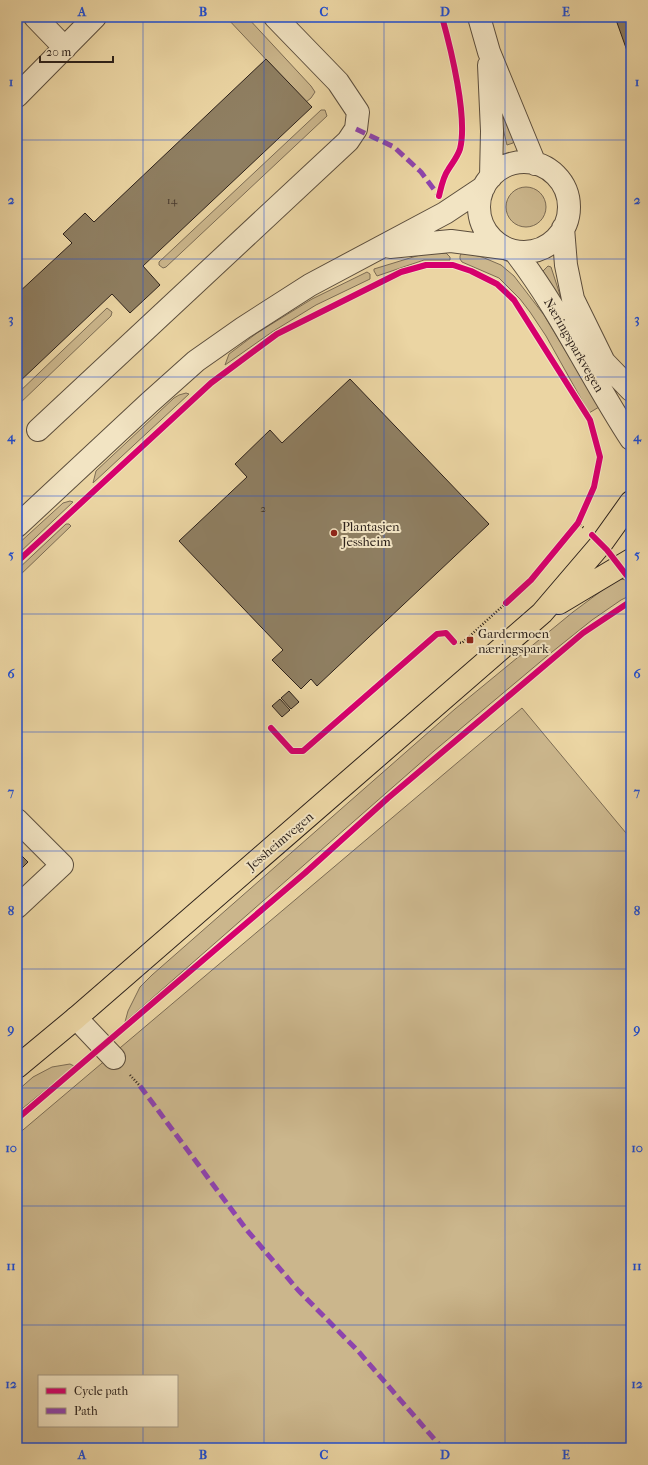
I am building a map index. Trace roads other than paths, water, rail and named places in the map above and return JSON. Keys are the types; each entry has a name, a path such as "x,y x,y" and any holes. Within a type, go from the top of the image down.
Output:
{"main road":[{"name":"Jessheimvegen","path":"17,1067 76,1018 542,613 601,544 631,502"},
{"name":"Jessheimvegen","path":"542,613 631,560"}],"street":[{"path":"35,17 65,48"},
{"path":"17,96 95,17"},
{"path":"38,430 348,141 356,129 358,112 338,82 275,17"},
{"name":"Næringsparkvegen","path":"479,17 489,52 534,164"},
{"name":"Næringsparkvegen","path":"489,52 492,131 487,182 480,198 479,209 481,221 486,232 494,241 510,250 533,275 572,338 609,406 631,439"},
{"name":"Næringsparkvegen","path":"487,182 500,169 511,164 523,163 534,164 547,169 558,178 565,189 568,202 568,216 563,228 555,240 543,248 530,252 510,250"},
{"path":"17,526 196,361 243,328 310,285 445,213 487,182"},
{"name":"Næringsparkvegen","path":"563,228 566,264 573,299 604,362 631,390"},
{"path":"379,248 451,241 510,250"},
{"path":"17,820 62,865 17,907"},
{"path":"76,1018 114,1058"}],"place":[{"name":"Plantasjen Jessheim","path":"334,533"},
{"name":"Gardermoen næringspark","path":"470,640"}]}
